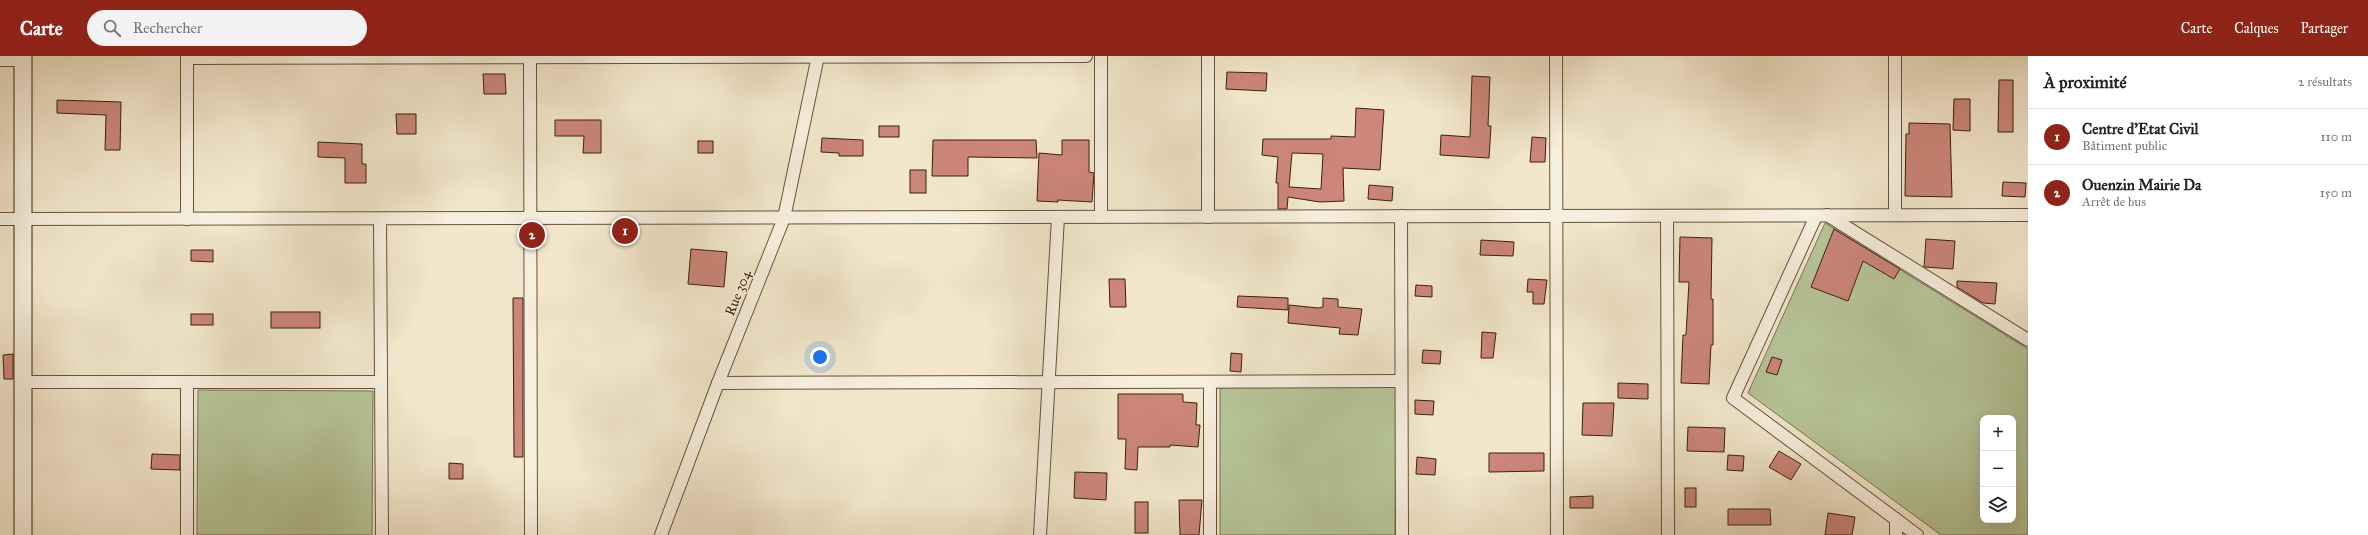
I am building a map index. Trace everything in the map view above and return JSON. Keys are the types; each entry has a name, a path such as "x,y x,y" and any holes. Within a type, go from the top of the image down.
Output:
{"street":[{"name":"Rue 304","path":"661,535 718,382 784,218 818,56"},
{"path":"187,219 187,57 1086,56"},
{"path":"1100,56 1101,217"},
{"path":"1208,56 1208,217"},
{"path":"1556,56 1557,535"},
{"path":"1895,56 1895,215"},
{"path":"530,57 530,535"},
{"path":"0,60 23,58 23,535"},
{"path":"1821,215 2028,340"},
{"path":"1821,215 1733,398 1916,535"},
{"path":"0,220 2028,215"},
{"path":"1401,216 1402,535"},
{"path":"1667,216 1668,535"},
{"path":"1040,535 1058,217"},
{"path":"380,219 382,535"},
{"path":"718,382 1401,381"},
{"path":"23,382 381,382"},
{"path":"187,382 187,535"},
{"path":"1210,382 1210,535"},
{"path":"1896,519 1896,535"}],"green space":[{"path":"1825,223 2028,349 2028,535 1941,535 1748,393"},
{"path":"1220,385 1396,386 1395,535 1220,535"},
{"path":"198,390 373,391 372,535 197,535"}],"building":[{"path":"1227,72 1267,73 1266,91 1226,89"},
{"path":"483,74 505,74 506,94 484,94"},
{"path":"1472,76 1490,77 1488,126 1491,126 1489,158 1440,155 1441,135 1470,137"},
{"path":"1999,80 2013,80 2013,132 1998,132"},
{"path":"1954,99 1970,99 1970,131 1953,130"},
{"path":"57,100 121,102 120,150 105,150 106,115 57,113"},
{"path":"1356,108 1384,110 1380,170 1343,168 1344,201 1320,202 1288,197 1287,209 1278,209 1278,183 1276,183 1278,157 1262,155 1263,139 1331,139 1331,136 1355,137","holes":["1292,153 1323,154 1321,189 1289,187"]},
{"path":"396,114 416,114 416,134 397,134"},
{"path":"555,120 601,120 601,153 583,153 584,136 555,136"},
{"path":"1909,123 1950,124 1952,197 1905,196 1906,134 1909,134"},
{"path":"879,126 899,126 899,137 879,137"},
{"path":"1532,137 1546,138 1545,162 1530,162"},
{"path":"822,138 863,140 863,156 839,156 839,153 821,152"},
{"path":"933,140 1036,140 1037,158 968,157 968,176 932,176"},
{"path":"1062,140 1089,140 1089,172 1094,173 1092,202 1058,200 1058,202 1037,201 1039,153 1062,155"},
{"path":"698,141 713,141 713,153 698,153"},
{"path":"318,142 362,144 362,164 366,164 366,183 345,183 345,158 318,157"},
{"path":"910,170 926,170 926,193 910,193"},
{"path":"2003,182 2026,183 2025,197 2002,196"},
{"path":"1369,185 1393,187 1392,201 1368,199"},
{"path":"1834,229 1900,269 1894,279 1863,261 1848,301 1811,287"},
{"path":"1680,237 1712,238 1711,299 1713,299 1713,345 1711,345 1709,384 1681,383 1683,335 1686,335 1689,282 1679,282"},
{"path":"1926,239 1955,241 1953,269 1924,267"},
{"path":"1481,240 1514,242 1513,256 1480,255"},
{"path":"691,249 727,252 724,287 688,284"},
{"path":"191,250 213,250 213,262 191,261"},
{"path":"1109,279 1125,279 1126,307 1110,307"},
{"path":"1528,279 1547,280 1544,304 1533,304 1533,292 1527,292"},
{"path":"1957,281 1997,283 1995,304 1983,303 1957,287"},
{"path":"1416,285 1432,286 1432,297 1415,296"},
{"path":"1238,296 1288,298 1288,310 1237,307"},
{"path":"513,298 523,298 523,457 514,457"},
{"path":"1323,298 1338,299 1338,307 1362,309 1358,335 1339,334 1340,328 1288,323 1289,305 1318,308 1323,307"},
{"path":"271,312 320,312 320,328 271,328"},
{"path":"191,314 213,314 213,325 191,325"},
{"path":"1482,332 1496,333 1493,358 1481,358"},
{"path":"1423,350 1441,351 1440,364 1422,363"},
{"path":"1231,353 1242,354 1241,372 1230,371"},
{"path":"13,354 13,379 4,379 3,355"},
{"path":"1772,357 1782,360 1777,375 1766,372"},
{"path":"1618,383 1648,384 1648,399 1618,398"},
{"path":"1118,394 1183,394 1183,402 1197,403 1196,425 1200,425 1198,447 1170,445 1170,447 1138,447 1137,470 1125,469 1126,439 1118,439"},
{"path":"1415,400 1434,401 1433,415 1415,414"},
{"path":"1583,403 1614,403 1612,436 1582,435"},
{"path":"1688,427 1725,428 1724,452 1687,451"},
{"path":"1779,451 1801,464 1791,480 1769,467"},
{"path":"1489,453 1544,453 1544,471 1489,472"},
{"path":"152,454 180,455 180,470 151,469"},
{"path":"1728,455 1744,456 1743,471 1727,470"},
{"path":"1417,457 1436,459 1435,475 1416,474"},
{"path":"449,463 463,464 463,479 449,479"},
{"path":"1075,472 1107,473 1106,500 1074,498"},
{"path":"1685,488 1696,488 1696,507 1685,507"},
{"path":"1593,496 1593,508 1570,508 1570,497"},
{"path":"1179,500 1202,500 1199,535 1180,535"},
{"path":"1135,502 1148,502 1148,533 1135,533"},
{"path":"1728,509 1770,509 1771,525 1728,525"},
{"path":"1828,513 1855,517 1852,535 1825,535"}],"place":[{"name":"Centre d'Etat Civil","path":"625,231"},
{"name":"Ouenzin Mairie Da","path":"532,235"}]}
